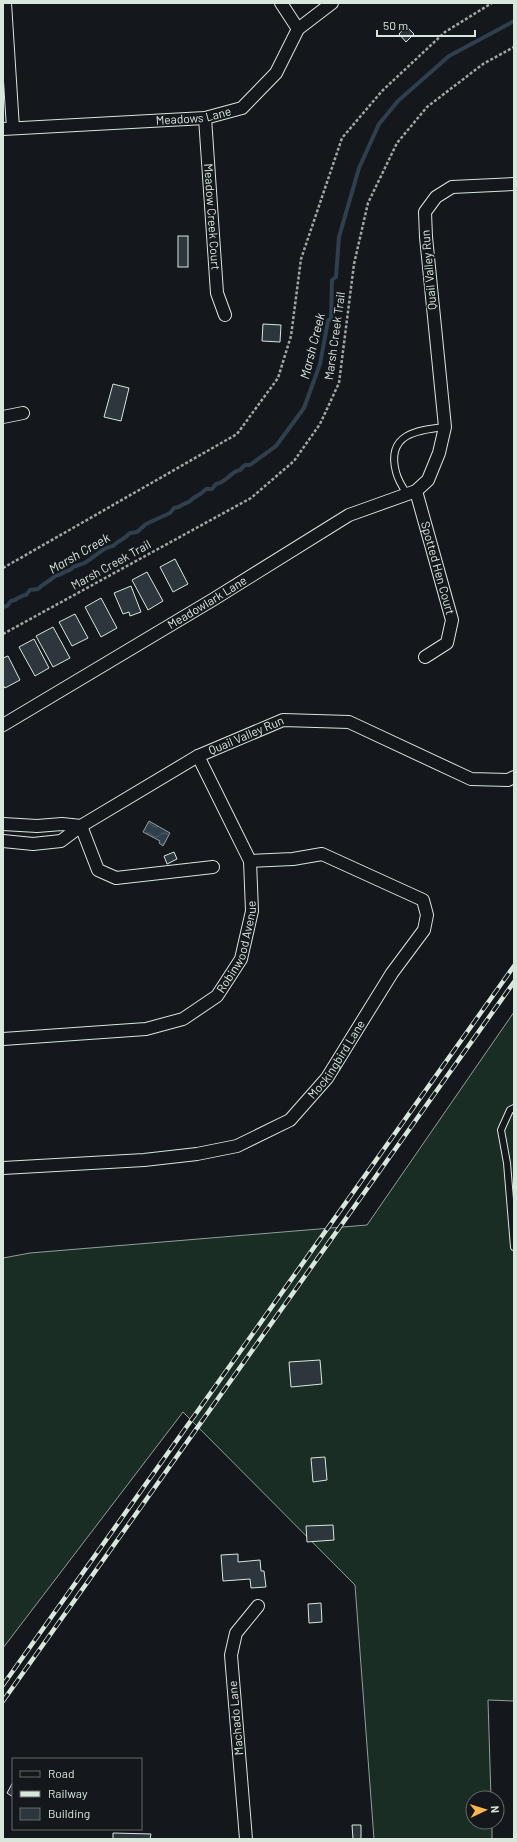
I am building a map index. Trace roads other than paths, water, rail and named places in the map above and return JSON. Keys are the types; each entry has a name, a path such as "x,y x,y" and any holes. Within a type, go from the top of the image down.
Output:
{"street":[{"path":"5,3 8,129"},
{"path":"281,3 298,29"},
{"name":"Meadows Lane","path":"8,129 205,118 242,108 276,73 298,29 332,3"},
{"name":"Meadow Creek Court","path":"205,118 216,293 225,315"},
{"name":"Quail Valley Run","path":"411,493 428,480 439,453 445,427 426,237 425,212 436,197 452,187 514,184"},
{"path":"3,417 23,413"},
{"name":"Spotted Hen Court","path":"411,493 452,620 447,642 425,658"},
{"name":"Meadowlark Lane","path":"3,725 214,599 349,515 411,493"},
{"name":"Quail Valley Run","path":"3,841 33,844 61,841 81,826 198,756 283,720 349,722 471,779 508,780 514,777"},
{"name":"Robinwood Avenue","path":"3,1039 146,1029 183,1019 217,996 240,959 242,952 252,911 250,861 198,756"},
{"path":"3,824 37,826 62,824 81,826 98,870 116,878 213,867"},
{"name":"Mockingbird Lane","path":"3,1168 144,1160 197,1154 237,1146 290,1120 327,1078 392,973 424,930 428,915 423,900 322,854 293,860 250,861"},
{"name":"Machado Lane","path":"246,1839 231,1655 236,1633 258,1606"}],"lane":[{"path":"411,493 396,472 395,453 400,442 407,434 421,430 445,427"},
{"path":"514,1108 510,1110 501,1130 506,1163 514,1247"}],"water":[{"path":"149,821 170,833 163,846 159,843 160,841 143,832"}],"waterway":[{"name":"Marsh Creek","path":"3,607 7,606 11,601 26,595 30,590 38,589 55,576 86,562 102,550 113,546 130,533 137,532 146,524 170,513 174,508 189,502 206,489 212,489 216,484 223,482 245,465 250,465 276,446 304,408 320,364 328,321 331,318 332,280 336,277 339,237 359,168 379,124 398,101 449,56 514,21"}],"railway":[{"path":"3,1685 514,966"},
{"path":"3,1701 514,982"}]}
